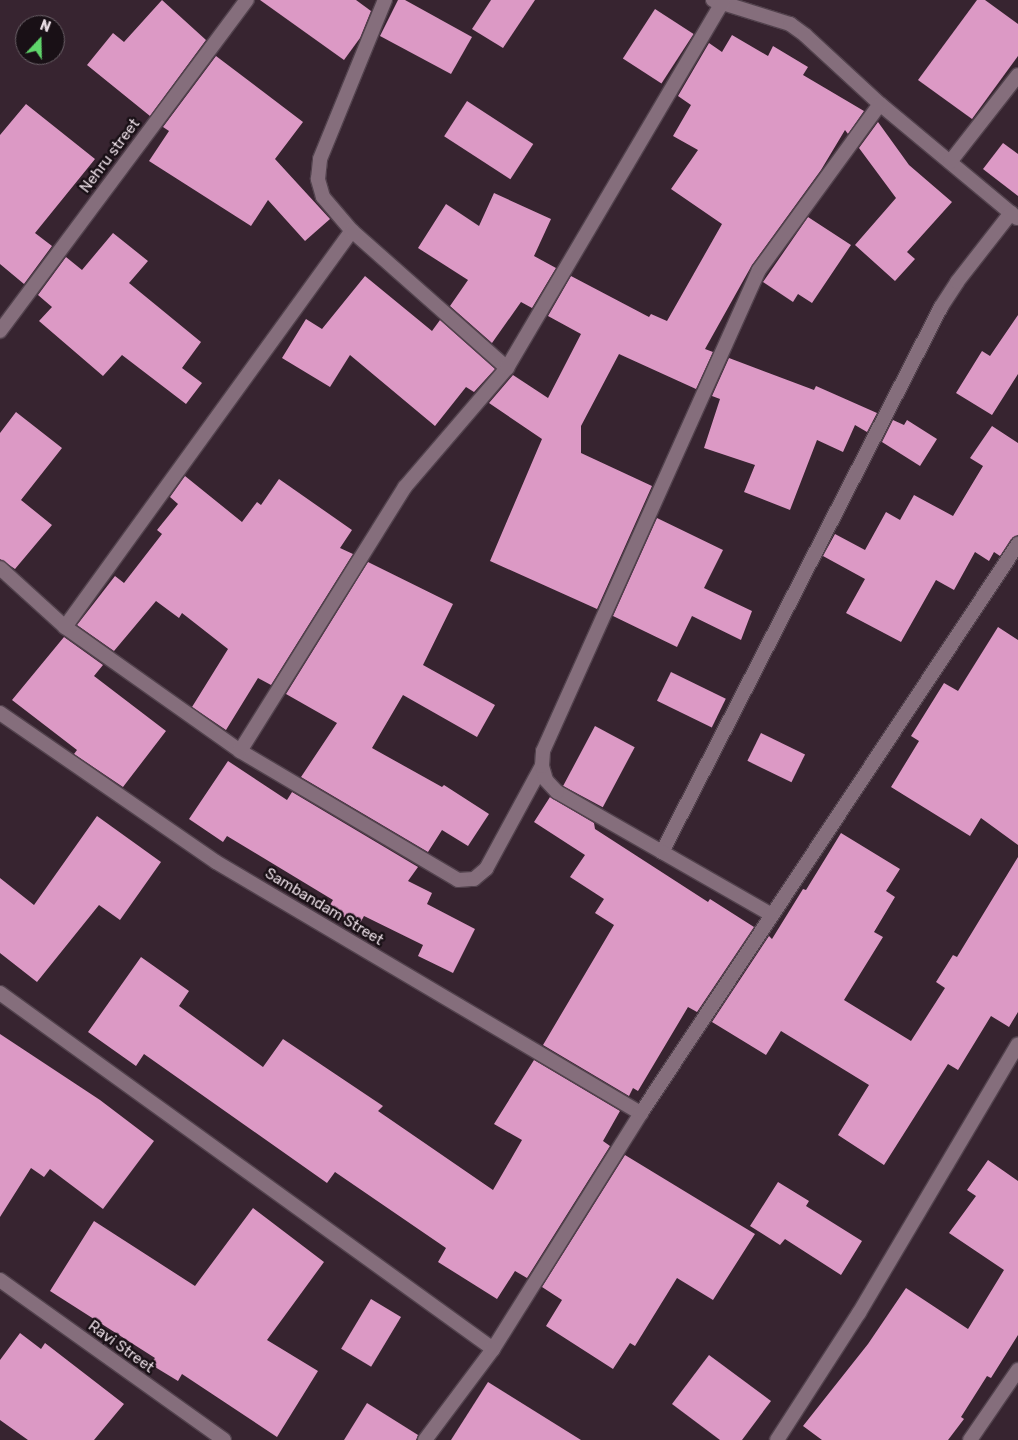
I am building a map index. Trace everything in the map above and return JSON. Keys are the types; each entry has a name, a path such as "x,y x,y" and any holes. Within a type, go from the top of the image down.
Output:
{"street":[{"name":"Nehru street","path":"0,332 247,0"},
{"path":"386,0 320,159 318,179 323,197 352,231 507,368"},
{"path":"240,751 405,487 507,368 718,1 746,4 790,24 805,34 880,104 1014,216 957,282 942,307 662,852"},
{"path":"950,162 1018,75"},
{"path":"772,915 557,792 546,780 542,766 543,751 759,270 880,104"},
{"path":"65,627 352,231"},
{"path":"425,1440 493,1349 641,1113 1018,544"},
{"path":"0,568 65,627 240,751 458,880 474,879 486,869 542,766"},
{"name":"Sambandam Street","path":"0,713 216,862 641,1113"},
{"path":"0,993 493,1349"},
{"path":"777,1440 859,1313 1018,1044"},
{"name":"Ravi Street","path":"0,1280 224,1440"},
{"path":"970,1440 1018,1370"}],"building":[{"path":"162,0 206,40 150,116 87,65 113,33 124,42"},
{"path":"260,0 356,0 371,11 360,38 344,60"},
{"path":"398,0 405,0 472,37 451,74 380,36"},
{"path":"491,0 535,0 503,48 472,29"},
{"path":"977,0 985,0 1018,24 1018,56 972,119 918,80"},
{"path":"655,9 694,34 661,84 623,58"},
{"path":"732,35 768,56 773,46 808,67 803,75 864,111 848,134 845,130 821,170 752,265 705,349 713,352 696,389 619,354 581,426 581,453 652,486 597,609 490,561 542,439 489,403 513,375 548,398 581,334 548,316 571,276 649,317 651,314 667,321 722,224 671,189 698,150 673,136 691,105 678,96 709,43 722,52"},
{"path":"216,56 303,122 275,159 330,219 305,241 268,200 251,226 149,161 169,131 163,127"},
{"path":"467,101 533,144 510,179 444,136"},
{"path":"26,104 95,159 35,233 52,246 24,284 0,264 0,135"},
{"path":"878,122 909,165 952,202 907,252 915,259 895,281 855,245 896,198 859,148"},
{"path":"1003,143 1018,154 1018,196 983,169"},
{"path":"494,193 551,219 534,256 556,268 532,308 521,302 492,343 450,306 468,280 418,248 446,204 479,226"},
{"path":"808,217 851,245 812,303 798,294 793,302 763,282"},
{"path":"113,233 148,261 129,283 201,342 182,368 202,383 186,404 122,355 103,376 39,321 52,307 38,295 66,257 82,270"},
{"path":"365,276 432,331 440,320 495,369 474,392 466,387 435,426 350,355 330,387 282,358 306,319 322,329"},
{"path":"1018,315 1018,374 992,415 956,393 982,351 990,356"},
{"path":"729,358 814,390 816,386 877,413 867,432 855,425 843,452 817,440 790,510 744,492 755,465 704,448 720,399 712,396"},
{"path":"16,412 62,448 21,500 52,525 15,569 0,559 0,433"},
{"path":"893,420 904,425 907,420 937,439 920,466 882,442"},
{"path":"992,426 1018,443 1018,535 1011,539 1000,556 994,552 989,561 975,552 954,590 936,580 901,642 846,613 865,579 823,556 835,534 865,550 886,512 900,520 914,495 953,516 983,466 970,458"},
{"path":"185,476 242,522 257,502 261,505 279,479 352,530 340,548 353,554 271,685 258,678 226,730 192,707 228,649 182,613 179,618 156,601 114,651 77,625 115,576 124,583 162,534 157,530 178,504 170,497"},
{"path":"657,518 723,550 704,588 752,611 741,640 692,616 677,647 613,616"},
{"path":"368,562 453,604 423,665 495,705 477,737 403,695 372,748 442,787 444,785 489,814 468,846 442,830 428,852 301,777 337,723 286,694"},
{"path":"998,627 1018,640 1018,845 981,818 970,836 891,787 919,741 911,736 944,683 958,691"},
{"path":"64,637 103,665 94,676 166,731 123,787 74,754 77,750 12,700"},
{"path":"671,672 726,699 712,728 657,701"},
{"path":"595,726 635,747 603,807 563,786"},
{"path":"761,733 805,754 791,782 747,761"},
{"path":"228,761 287,800 292,792 418,867 408,881 432,893 427,904 475,929 453,973 418,956 423,945 364,916 359,925 328,908 333,900 227,836 223,842 189,819"},
{"path":"550,797 594,823 595,829 708,902 710,899 754,927 697,1012 688,1007 638,1091 633,1088 629,1096 543,1045 614,925 595,913 604,899 570,877 585,855 534,822"},
{"path":"97,816 161,862 120,920 99,905 37,982 0,953 0,878 34,905"},
{"path":"841,833 900,869 886,891 895,897 874,932 883,937 844,1000 911,1041 945,988 936,982 953,955 957,957 1018,857 1018,1012 1009,1027 991,1016 958,1070 948,1064 884,1165 838,1135 869,1085 781,1031 766,1055 712,1022 769,936 772,939 803,889 806,890"},
{"path":"141,957 189,991 179,1006 263,1067 283,1039 383,1106 378,1111 493,1190 522,1140 494,1124 534,1060 620,1111 603,1141 610,1146 527,1278 515,1271 497,1299 438,1262 446,1248 335,1172 327,1183 144,1054 136,1066 88,1032"},
{"path":"0,1034 100,1100 154,1141 103,1209 50,1169 44,1177 31,1168 0,1217"},
{"path":"625,1155 755,1234 713,1300 677,1278 635,1346 630,1343 613,1369 546,1326 562,1300 542,1287"},
{"path":"988,1160 1018,1181 1018,1335 991,1378 987,1376 961,1417 964,1419 948,1440 822,1440 803,1426 868,1344 906,1288 968,1329 1004,1270 949,1233 976,1196 967,1190"},
{"path":"778,1182 809,1201 806,1206 862,1241 841,1275 785,1239 780,1245 750,1226"},
{"path":"253,1208 324,1262 267,1340 318,1371 277,1437 182,1374 178,1381 150,1364 155,1358 50,1291 94,1221 195,1286"},
{"path":"371,1299 401,1317 371,1367 341,1349"},
{"path":"20,1333 41,1349 45,1343 124,1404 94,1440 28,1440 0,1420 0,1360"},
{"path":"709,1355 771,1401 742,1440 720,1440 672,1404"},
{"path":"488,1382 581,1440 451,1440"},
{"path":"367,1403 418,1435 416,1440 344,1440"}]}
